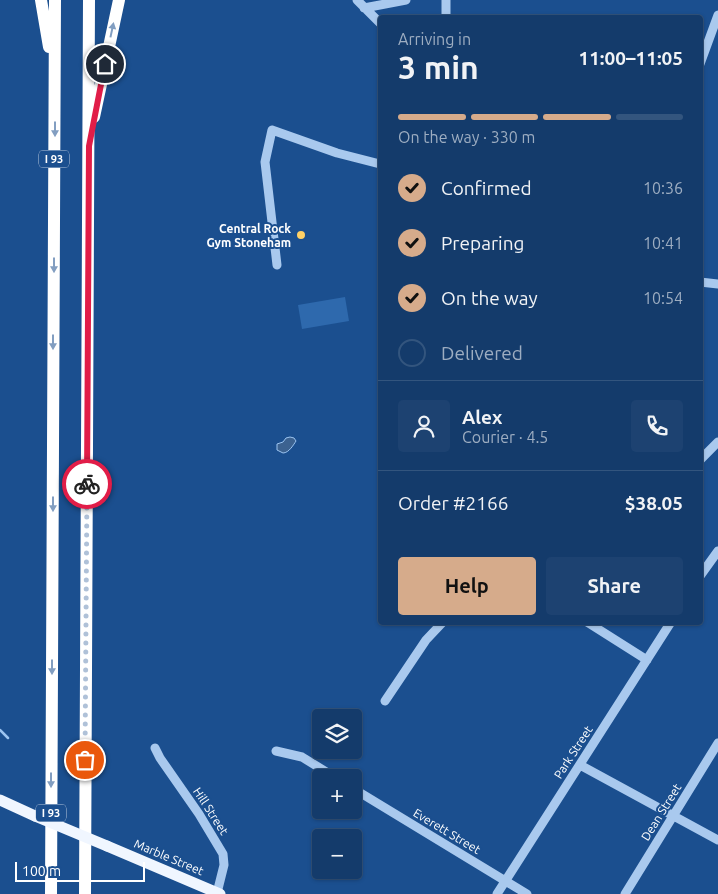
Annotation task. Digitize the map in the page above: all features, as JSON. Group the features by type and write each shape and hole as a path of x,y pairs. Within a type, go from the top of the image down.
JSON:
{"highway":[{"path":"41,0 55,80"},
{"name":"I 93","path":"51,894 55,0"},
{"path":"85,894 89,0"},
{"path":"89,146 119,0"}],"main road":[{"name":"Marble Street","path":"0,800 218,893"}],"street":[{"path":"356,0 378,21"},
{"path":"364,8 406,0"},
{"path":"446,0 446,15"},
{"path":"703,56 718,15"},
{"path":"277,265 265,170 267,149 272,130 338,153 378,163"},
{"path":"703,282 718,284"},
{"path":"703,457 718,442"},
{"path":"703,572 718,551"},
{"path":"385,701 426,640 440,625"},
{"path":"592,625 647,660"},
{"name":"Park Street","path":"497,894 668,625"},
{"name":"Dean Street","path":"625,894 718,743"},
{"name":"Hill Street","path":"156,748 160,758 199,814 223,854 224,865 218,893"},
{"path":"276,751 301,756 322,769"},
{"path":"580,765 718,840"},
{"name":"Everett Street","path":"362,793 527,894"}],"shaded area":[{"path":"345,297 349,321 302,329 298,305"},
{"path":"290,437 296,441 289,450 283,453 277,450 277,444"}],"waterway":[{"path":"0,730 8,738"}],"way so far":[{"path":"85,760 87,484"}],"place":[{"name":"Central Rock Gym Stoneham","path":"301,235"}],"route":[{"path":"87,484 89,146 105,64"}]}
